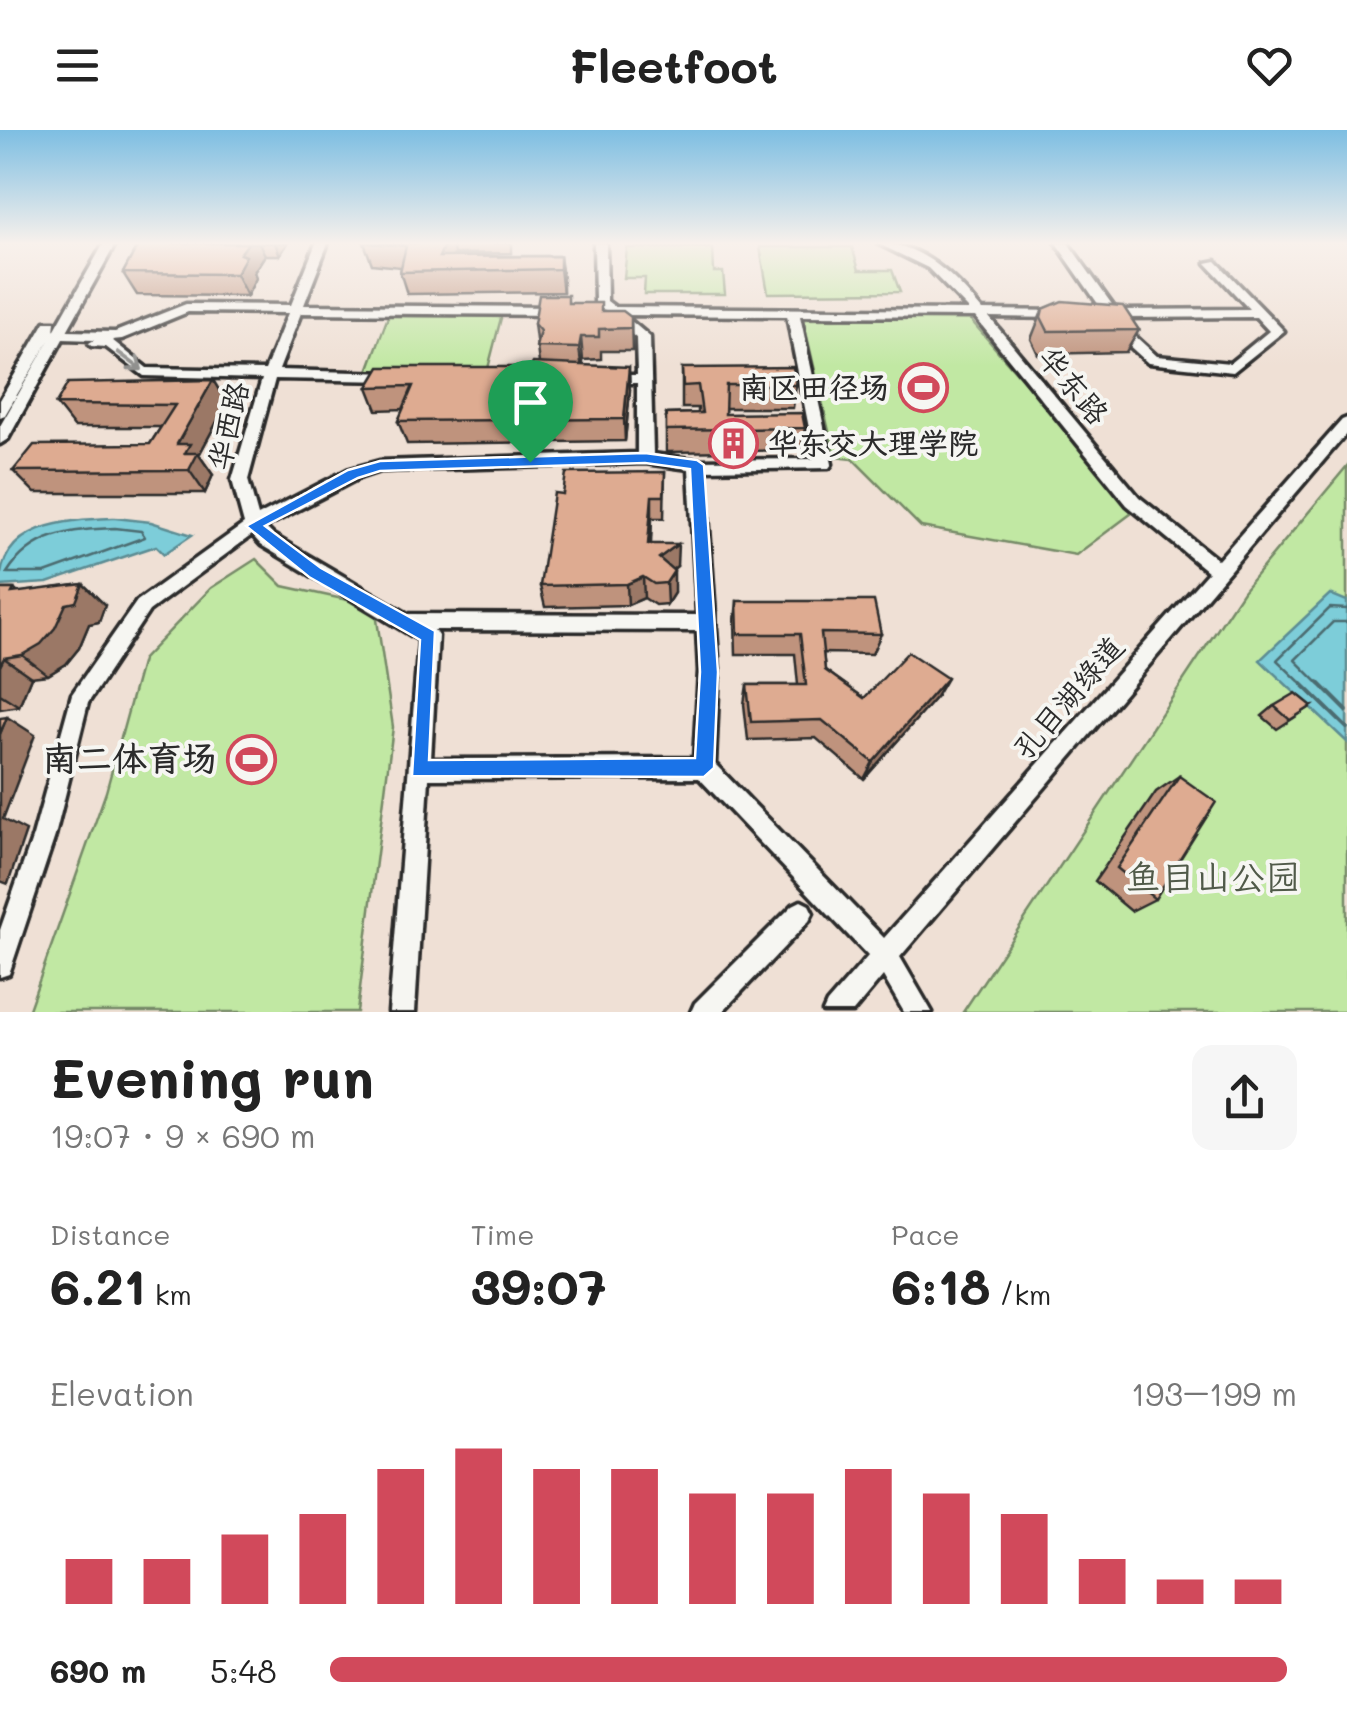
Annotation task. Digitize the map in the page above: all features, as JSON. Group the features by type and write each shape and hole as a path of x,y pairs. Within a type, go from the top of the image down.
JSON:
{"street":[{"path":"0,439 77,284"},
{"path":"0,412 84,284"},
{"name":"华西路","path":"253,526 240,480 268,376 304,284"},
{"path":"601,284 601,302 643,337 645,458"},
{"name":"华东路","path":"950,284 1133,501 1219,571"},
{"path":"1091,284 1129,338 1153,360 1233,368 1277,331 1234,284"},
{"path":"49,339 117,336 186,308 1073,314"},
{"path":"0,966 44,836 79,700 143,606 253,526 353,474 380,466 645,458 697,465 824,464 793,312"},
{"path":"1092,314 1262,313"},
{"path":"49,339 109,342 144,372 407,378"},
{"path":"585,379 644,379"},
{"name":"孔目湖绿道","path":"836,1012 1347,423"},
{"path":"697,465 706,623 704,768 885,956 920,1012"},
{"path":"253,526 315,572 428,636 402,1012"},
{"path":"402,622 706,623"},
{"path":"419,769 704,768"},
{"path":"704,1012 800,913"}],"green space":[{"path":"645,284 724,284 725,294 644,294"},
{"path":"766,284 897,284 900,292 768,293"},
{"path":"389,314 502,314 486,376 366,376"},
{"name":"南区田径场","path":"969,318 1136,510 1076,555 921,527 853,459 835,457 803,319"},
{"name":"鱼目山公园","path":"1347,466 1347,1012 963,1012 1243,591"},
{"name":"南二体育场","path":"256,559 283,586 375,606 393,727 357,1012 28,1012 106,792 142,660 211,588"}],"water":[{"path":"115,518 151,522 192,535 164,554 156,546 47,583 0,586 3,565 11,549 24,537 77,520"},
{"path":"1330,594 1347,601 1347,742 1260,660"}],"building":[{"path":"539,295 568,295 568,303 601,303 601,311 623,311 631,317 631,328 599,329 599,337 581,337 579,348 536,347 540,331 534,324"},
{"path":"1062,301 1123,306 1139,330 1048,331 1041,317 1043,309"},
{"path":"533,363 629,367 624,419 398,421 413,386 368,387 380,367 531,367"},
{"path":"793,367 796,385 726,385 725,414 802,413 805,428 666,430 666,414 702,413 698,385 683,386 682,368"},
{"path":"213,380 177,444 190,444 185,453 198,453 189,470 13,471 34,445 150,444 175,405 56,404 68,383"},
{"path":"665,472 664,496 652,496 648,544 678,544 659,558 674,571 666,583 654,584 643,577 627,584 540,586 554,493 563,494 566,473"},
{"path":"83,584 76,602 66,604 55,628 41,644 22,655 4,658 0,666 0,589 14,589 12,593"},
{"path":"737,601 874,601 881,634 821,633 825,670 864,698 908,652 947,678 873,762 822,720 751,722 747,685 806,685 800,634 738,634"},
{"path":"1296,693 1312,706 1290,720 1274,706"},
{"path":"1179,776 1216,802 1155,899 1117,868"}],"place":[{"name":"南区田径场","path":"924,388"},
{"name":"华东交大理学院","path":"733,444"},
{"name":"南二体育场","path":"252,759"}],"route":[{"path":"645,458 697,465 709,672 704,768 419,769 428,636 315,572 253,526 353,474 380,466 530,462 645,458"}]}
